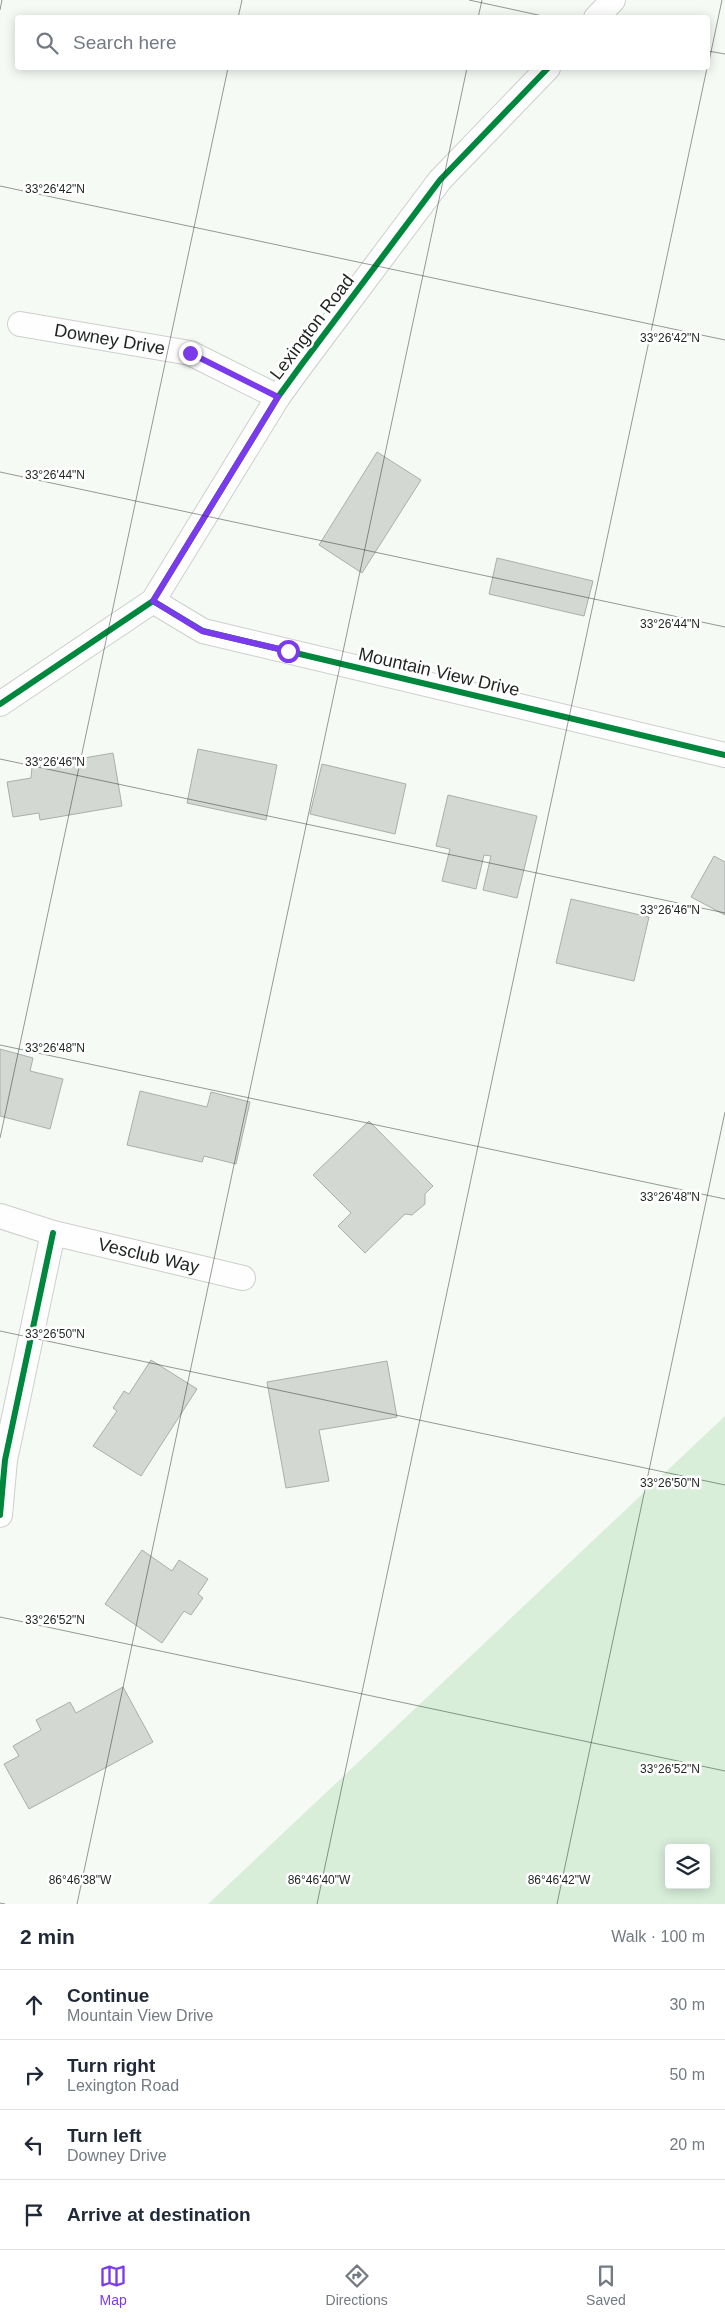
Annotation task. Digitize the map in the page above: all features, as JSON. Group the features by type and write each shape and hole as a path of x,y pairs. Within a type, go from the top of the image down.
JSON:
{"street":[{"path":"599,15 613,0"},
{"name":"Lexington Road","path":"0,704 153,601 278,397 440,180 546,70"},
{"name":"Downey Drive","path":"20,324 190,353 278,397"},
{"name":"Mountain View Drive","path":"153,601 202,631 725,755"},
{"name":"Vesclub Way","path":"0,1216 53,1233 243,1278"},
{"path":"0,1515 5,1460 53,1233"}],"green space":[{"path":"725,1416 725,1904 208,1904"}],"building":[{"path":"377,452 421,480 362,573 319,545"},
{"path":"497,558 593,581 584,616 489,594"},
{"path":"198,749 277,765 266,820 187,803"},
{"path":"113,753 122,806 40,820 39,813 13,817 7,782 31,778 32,767"},
{"path":"322,764 406,784 395,834 310,814"},
{"path":"448,795 537,816 517,898 483,890 491,856 484,855 476,889 442,881 450,849 436,846"},
{"path":"714,856 725,862 725,915 691,897"},
{"path":"571,899 649,917 634,981 556,963"},
{"path":"0,1049 33,1058 30,1071 63,1079 50,1129 0,1116"},
{"path":"140,1091 207,1107 211,1092 250,1102 236,1164 204,1156 202,1162 127,1145"},
{"path":"369,1121 433,1186 425,1194 425,1204 412,1215 405,1214 365,1253 338,1226 351,1213 313,1175"},
{"path":"151,1360 197,1389 141,1476 93,1446 117,1411 113,1408 124,1391 129,1394"},
{"path":"387,1361 397,1417 319,1430 329,1481 286,1488 267,1382"},
{"path":"142,1550 172,1571 179,1560 208,1579 198,1594 203,1598 191,1615 184,1611 162,1643 105,1604"},
{"path":"123,1687 153,1742 29,1809 4,1764 19,1756 13,1746 41,1730 36,1720 70,1702 76,1713"}],"cycle path":[{"path":"0,704 153,601 278,397 302,364 440,180 546,70"},
{"path":"153,601 203,631 725,755"},
{"path":"0,1515 5,1460 53,1233"}],"route":[{"path":"190,353 278,397 153,601 202,631 288,651"}]}
